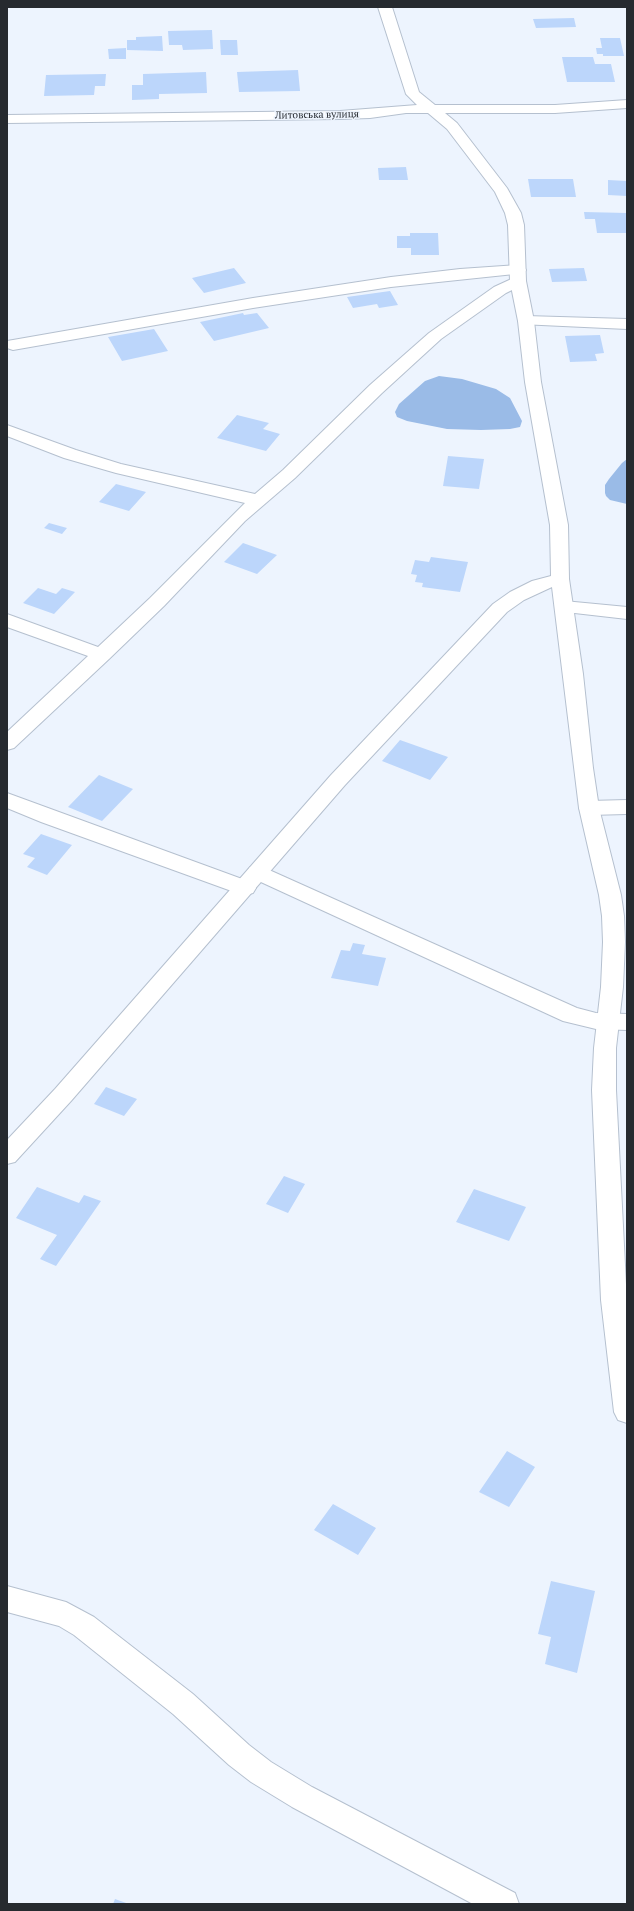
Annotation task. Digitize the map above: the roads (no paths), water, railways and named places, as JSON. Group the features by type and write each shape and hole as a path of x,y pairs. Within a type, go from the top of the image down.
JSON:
{"street":[{"path":"385,7 413,94 452,126 488,172 509,204 516,225 518,275 526,321 533,382 559,525 560,579 589,808 610,895 613,916 618,1022 605,1048 604,1090 627,1412"},
{"name":"Литовська вулиця","path":"7,119 332,115 430,108 555,109 627,104"},
{"path":"14,345 253,303 376,284 430,277 518,275"},
{"path":"7,743 157,602 239,517 289,474 376,389 435,336 500,290 518,275"},
{"path":"526,321 627,324"},
{"path":"7,430 70,454 116,468 259,500"},
{"path":"7,1154 68,1089 370,745 500,608 517,596 539,585 560,579"},
{"path":"564,607 627,613"},
{"path":"7,620 102,655"},
{"path":"7,800 48,817 252,880 571,1014 590,1020 618,1022"},
{"path":"589,808 627,808"},
{"path":"7,1599 66,1615 84,1626 182,1704 239,1755 261,1772 309,1801 504,1904"}],"water":[{"path":"439,376 462,379 496,389 510,398 522,421 520,427 510,429 481,430 447,429 407,421 397,417 395,412 399,404 425,381"},
{"path":"627,459 627,504 610,500 605,493 605,485 622,463"}]}
